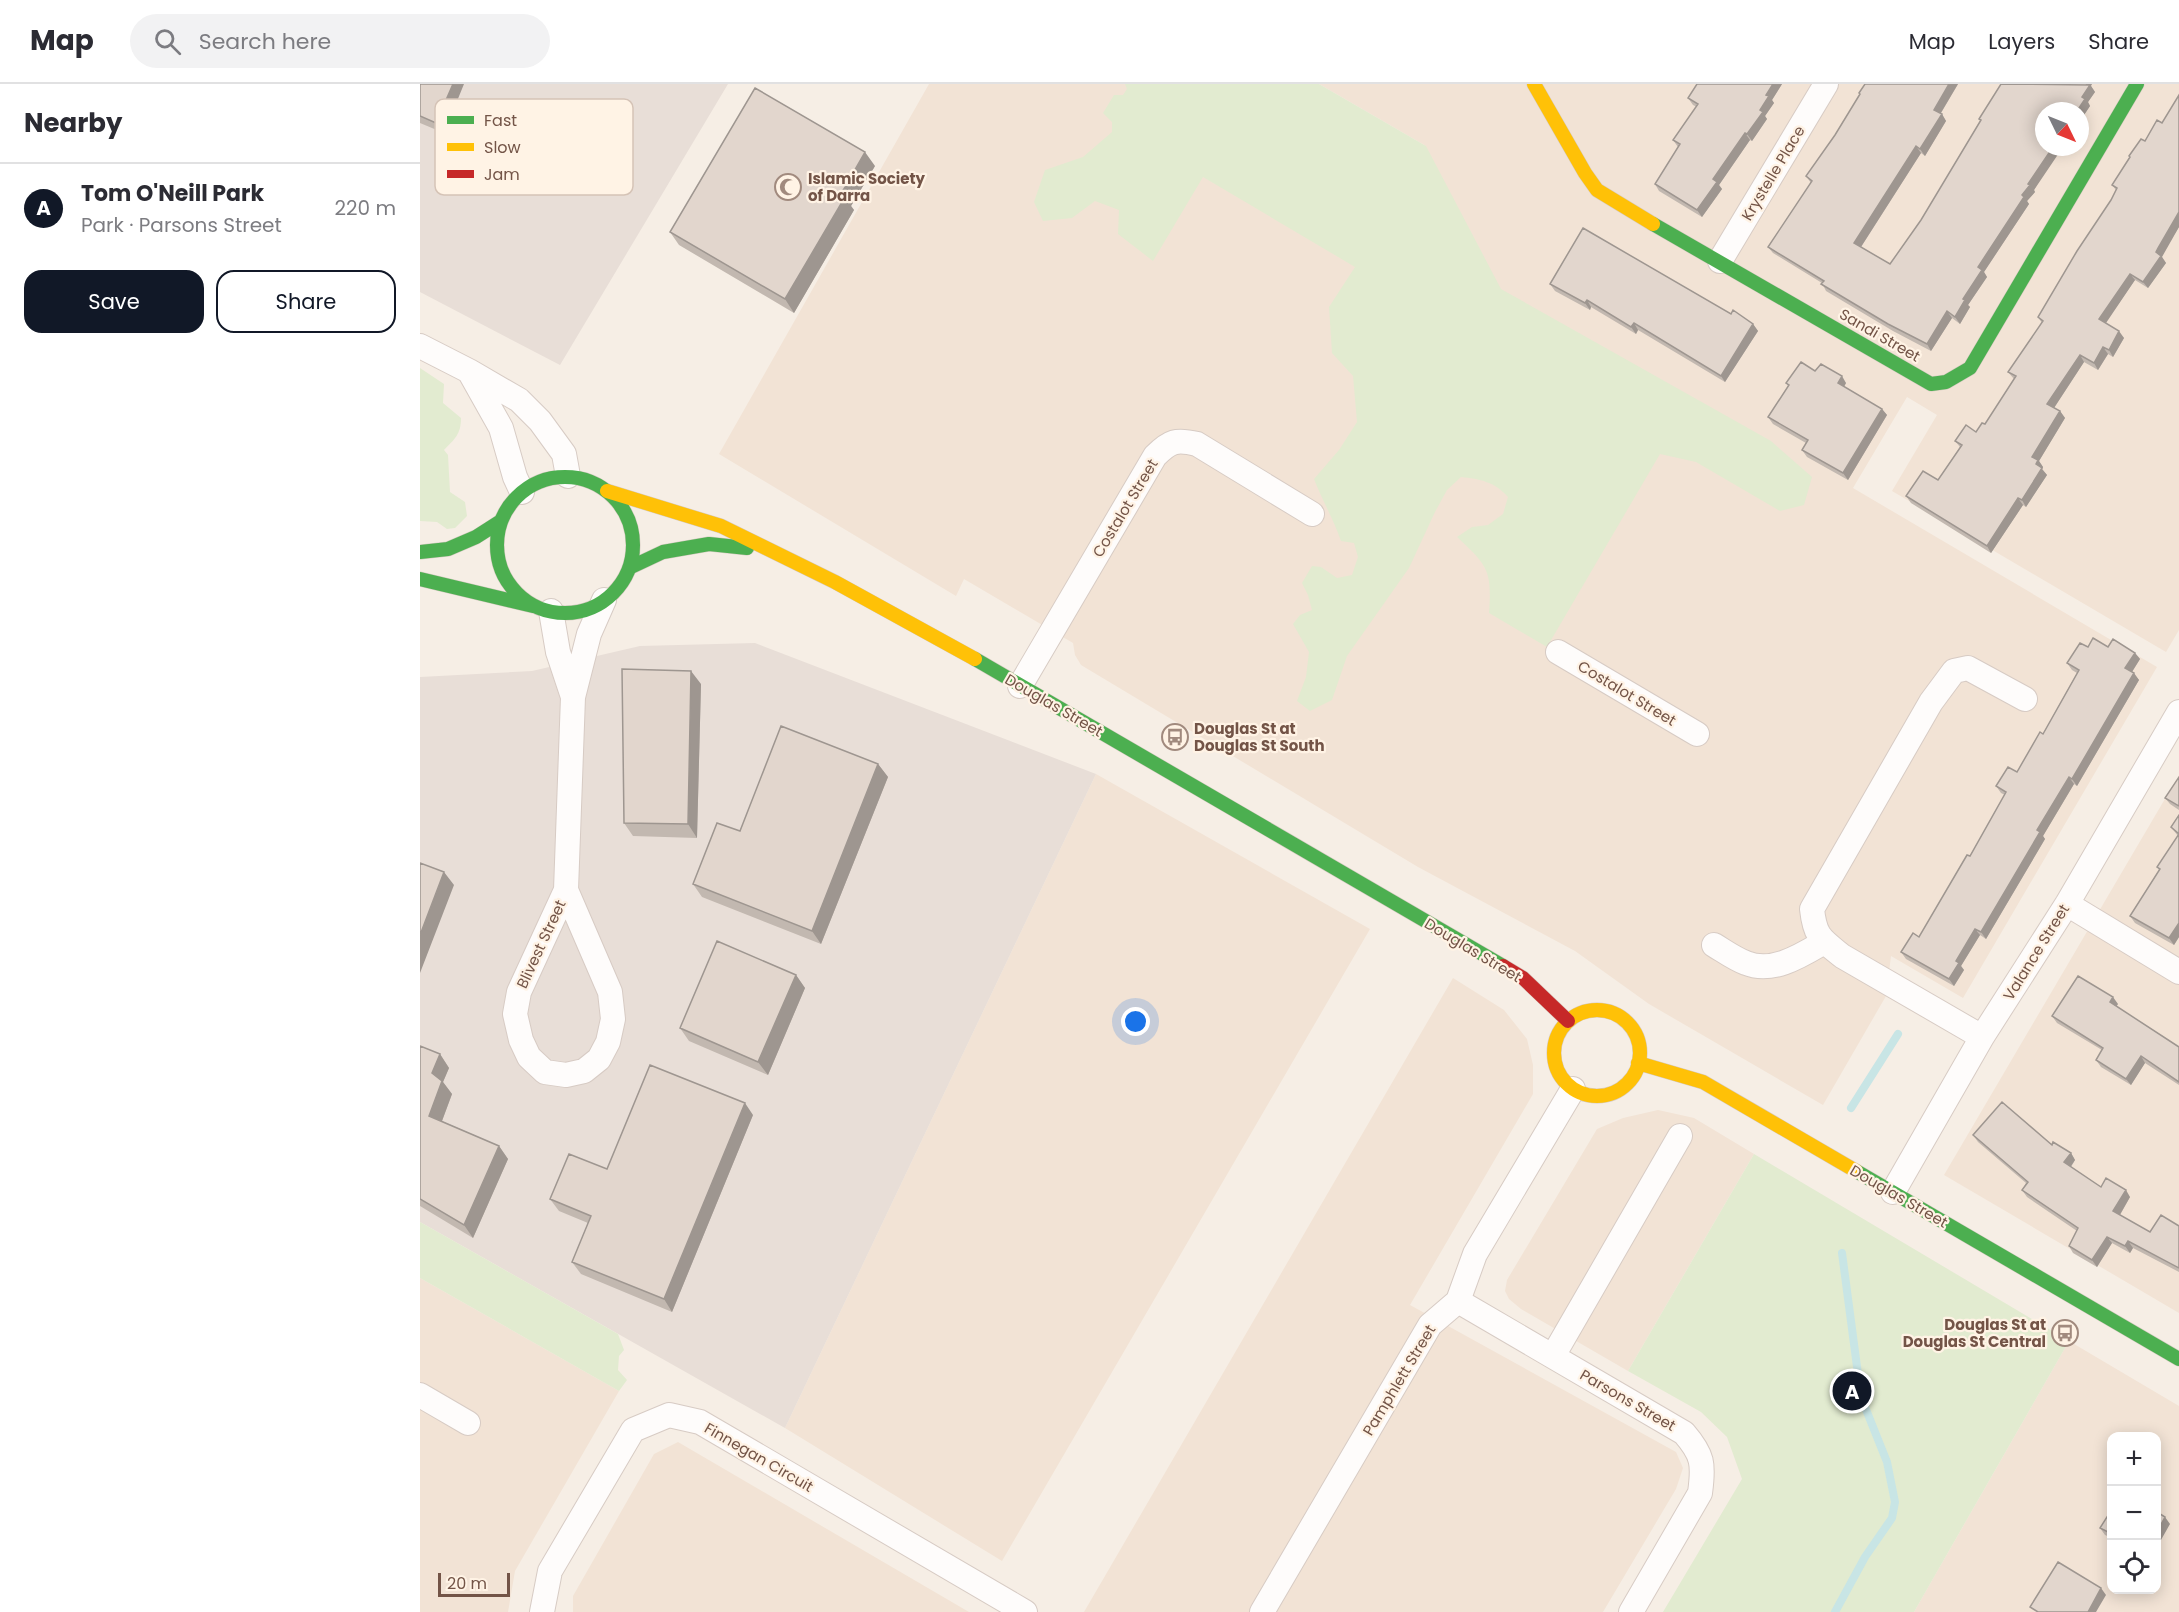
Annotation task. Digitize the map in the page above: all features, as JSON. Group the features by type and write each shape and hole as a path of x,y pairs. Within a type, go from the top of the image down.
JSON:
{"main road":[{"name":"Sandi Street","path":"1534,84 1597,190 1614,202 1930,384 1946,382 1970,368 2137,84"},
{"path":"420,579 544,609 569,612 588,609 604,600 619,586 629,568 633,547 630,526 621,506 607,490 588,481 568,476 543,480 522,492 509,505 501,521 497,546 502,572 517,592 544,609"},
{"name":"Douglas Street","path":"607,490 721,526 835,582 1020,686 1523,978 1568,1021"},
{"path":"420,552 448,549 476,537 501,521"},
{"name":"Douglas Street","path":"629,568 663,552 709,544 770,550"},
{"path":"1588,1011 1609,1012 1619,1016 1634,1032 1639,1053 1638,1063 1631,1078 1612,1093 1596,1096 1573,1089 1560,1075 1554,1056 1557,1037 1568,1021 1588,1011"},
{"name":"Douglas Street","path":"1638,1063 1703,1082 2179,1359"}],"street":[{"name":"Krystelle Place","path":"1720,261 1826,84"},
{"path":"420,346 469,370 519,400 540,421 564,454 568,476"},
{"path":"469,370 501,428 515,477 522,492"},
{"name":"Costalot Street","path":"1020,686 1155,456 1168,443 1183,441 1197,444 1312,514"},
{"name":"Blivest Street","path":"566,890 610,992 614,1018 608,1042 599,1059 584,1071 566,1075 545,1072 529,1058 521,1041 515,1014 519,992 566,890 573,697 589,634 604,600"},
{"name":"Blivest Street","path":"544,609 573,697"},
{"name":"Costalot Street","path":"1558,652 1697,734"},
{"path":"1982,1037 1842,956 1824,942 1814,928 1812,909 1930,702 1954,671 1968,668 2025,699"},
{"name":"Valance Street","path":"1893,1192 1982,1037 2067,904 2179,712"},
{"path":"2067,904 2179,972"},
{"path":"1713,945 1747,964 1764,967 1796,958 1824,942"},
{"name":"Pamphlett Street","path":"1262,1612 1430,1325 1458,1301 1475,1254 1573,1089"},
{"path":"1552,1356 1680,1136"},
{"name":"Parsons Street","path":"1458,1301 1684,1433 1698,1450 1703,1473 1700,1493 1631,1612"},
{"path":"420,1395 468,1422"},
{"name":"Finnegan Circuit","path":"542,1612 550,1571 633,1430 669,1415 700,1422 1025,1612"}],"shaded area":[{"path":"420,84 728,84 560,365 420,292"},
{"path":"929,84 1257,84 1426,146 1319,84 2179,84 2179,630 2166,652 1892,491 1937,415 1907,397 1853,488 2157,667 1963,998 1891,956 1886,996 1823,1105 1649,1004 1575,951 1418,867 1081,665 1075,655 1073,643 964,579 956,596 719,454"},
{"path":"755,643 1096,774 785,1428 420,1222 420,677 532,671 640,646"},
{"path":"1096,774 1370,929 1002,1561 785,1428"},
{"path":"2179,775 2179,1313 1944,1175"},
{"path":"1453,978 1504,1010 1527,1039 1533,1065 1533,1094 1410,1305 1676,1452 1683,1468 1676,1489 1603,1612 1084,1612"},
{"path":"1658,1110 1694,1118 1754,1154 1628,1371 1521,1309 1509,1299 1505,1291 1507,1280 1597,1129 1623,1118"},
{"path":"420,1278 619,1391 515,1571 508,1612 420,1612"},
{"path":"2069,1341 2179,1406 2179,1612 1914,1612"},
{"path":"678,1442 969,1612 573,1612 573,1596 654,1454"}],"green space":[{"path":"1125,84 1319,84 1426,146 1501,289 1771,441 1812,477 1804,505 1780,511 1696,462 1660,454 1547,647 1489,613 1490,587 1486,570 1476,555 1457,537 1472,527 1488,525 1503,514 1508,497 1487,482 1461,477 1447,490 1409,568 1347,656 1332,700 1310,711 1297,701 1306,677 1309,652 1293,624 1300,615 1312,610 1302,583 1312,566 1321,567 1337,578 1352,575 1358,557 1354,543 1341,541 1314,479 1339,450 1357,422 1353,376 1332,353 1329,307 1355,267 1203,177 1153,261 1118,234 1119,210 1095,201 1072,218 1043,221 1034,202 1045,170 1083,157 1112,132 1112,122 1103,113 1114,95 1123,95 1127,89"},
{"path":"420,368 444,384 443,403 461,418 457,436 444,450 448,455 450,492 465,502 467,516 455,528 447,529 437,522 420,521"},
{"path":"1754,1154 2069,1341 1914,1612 1663,1612 1742,1479 1727,1437 1701,1412 1628,1371"},
{"path":"420,1222 618,1334 624,1350 619,1356 618,1370 627,1380 619,1391 420,1278"}],"building":[{"path":"420,84 453,84 446,99 435,99 435,123 420,116"},
{"path":"1697,84 1773,84 1760,110 1763,112 1747,134 1745,133 1713,179 1717,182 1697,210 1655,184 1680,144 1673,140 1698,104 1688,98"},
{"path":"1865,84 1949,84 1934,110 1942,114 1920,149 1916,146 1854,243 1890,264 1921,220 2001,84 2090,85 2082,97 2085,99 2083,102 2035,102 2035,156 2047,156 2028,184 2030,185 2022,195 2024,197 1978,267 1982,270 1963,299 1965,300 1955,317 1947,311 1927,344 1888,324 1821,284 1824,281 1768,247 1812,181 1806,176 1835,135"},
{"name":"Islamic Society of Darra","path":"755,88 865,152 841,194 845,197 785,299 670,232"},
{"path":"2179,95 2179,212 2156,252 2161,256 2143,282 2130,274 2099,319 2119,331 2109,350 2103,347 2094,363 2080,355 2047,404 2060,411 2032,457 2038,460 2036,464 2042,468 2022,500 2018,498 1987,546 1906,496 1923,471 1938,480 1962,445 1955,441 1966,425 1976,432 1982,423 1985,424 2016,376 2008,372 2043,321 2038,317 2077,251 2111,200 2117,188 2112,185 2129,156 2141,139 2145,141 2157,120 2162,123"},
{"path":"1583,228 1731,314 1733,310 1753,324 1721,376 1634,323 1631,327 1587,300 1585,303 1550,284"},
{"path":"1801,362 1815,371 1821,364 1842,376 1838,383 1882,409 1843,473 1802,450 1808,440 1768,417 1789,385 1786,383"},
{"path":"2093,638 2108,647 2113,639 2135,653 2125,668 2134,673 2072,779 2069,777 2037,830 2040,832 1981,932 1975,929 1956,961 1959,963 1949,979 1901,952 1913,933 1919,937 1967,855 1970,856 2006,792 1996,786 2008,767 2017,772 2040,732 2043,734 2079,670 2067,663 2080,643 2088,647"},
{"path":"622,669 691,671 688,824 624,823"},
{"path":"781,726 878,764 812,931 693,884 717,823 740,831"},
{"path":"2179,777 2179,806 2165,798"},
{"path":"2179,815 2179,834 2171,827"},
{"path":"2179,834 2179,923 2169,938 2130,916 2160,869 2157,867"},
{"path":"420,863 444,872 420,935"},
{"path":"717,941 796,975 758,1062 680,1028"},
{"path":"2078,976 2113,997 2110,1002 2179,1047 2179,1082 2141,1056 2126,1079 2096,1060 2103,1048 2052,1016"},
{"path":"420,1046 440,1054 432,1073 442,1081 429,1116 499,1146 464,1225 420,1199"},
{"path":"650,1065 745,1103 664,1299 572,1262 591,1216 550,1199 569,1154 607,1169"},
{"path":"2002,1102 2052,1145 2053,1142 2071,1153 2064,1162 2101,1187 2106,1178 2126,1190 2113,1211 2150,1232 2161,1215 2179,1226 2179,1268 2128,1241 2125,1246 2107,1237 2092,1260 2069,1246 2078,1228 2022,1190 2028,1182 1973,1135"},
{"path":"2107,1517 2107,1532 2100,1528"},
{"path":"2058,1562 2101,1588 2088,1612 2038,1612 2030,1607"}],"waterway":[{"path":"1851,1108 1898,1034"},
{"path":"1835,1612 1865,1557 1892,1518 1895,1502 1887,1462 1861,1397 1842,1253"}],"traffic: fast":[{"path":"1653,224 1931,384 1946,382 1970,368 2137,84"},
{"path":"565,477 591,482 613,497 628,519 633,545 628,571 613,593 591,608 565,613 539,608 517,593 502,571 497,545 502,519 517,497 539,482 565,477"},
{"path":"420,552 448,549 476,537 501,521"},
{"path":"629,568 663,552 709,544 747,548"},
{"path":"420,579 533,606"},
{"path":"975,659 1503,966"},
{"path":"1856,1171 2179,1359"}],"traffic: slow":[{"path":"1534,84 1597,190 1653,224"},
{"path":"607,491 721,526 835,582 975,659"},
{"path":"1597,1010 1621,1017 1633,1029 1640,1053 1633,1077 1621,1089 1597,1096 1573,1089 1561,1077 1554,1053 1561,1029 1573,1017 1597,1010"},
{"path":"1638,1063 1703,1082 1856,1171"}],"traffic: jam":[{"path":"1503,966 1523,978 1568,1021"}],"place":[{"name":"Islamic Society of Darra","path":"788,187"},
{"name":"Douglas St at Douglas St South","path":"1175,737"},
{"name":"Douglas St at Douglas St Central","path":"2065,1333"},
{"name":"Tom O'Neill Park","path":"1852,1391"}]}
